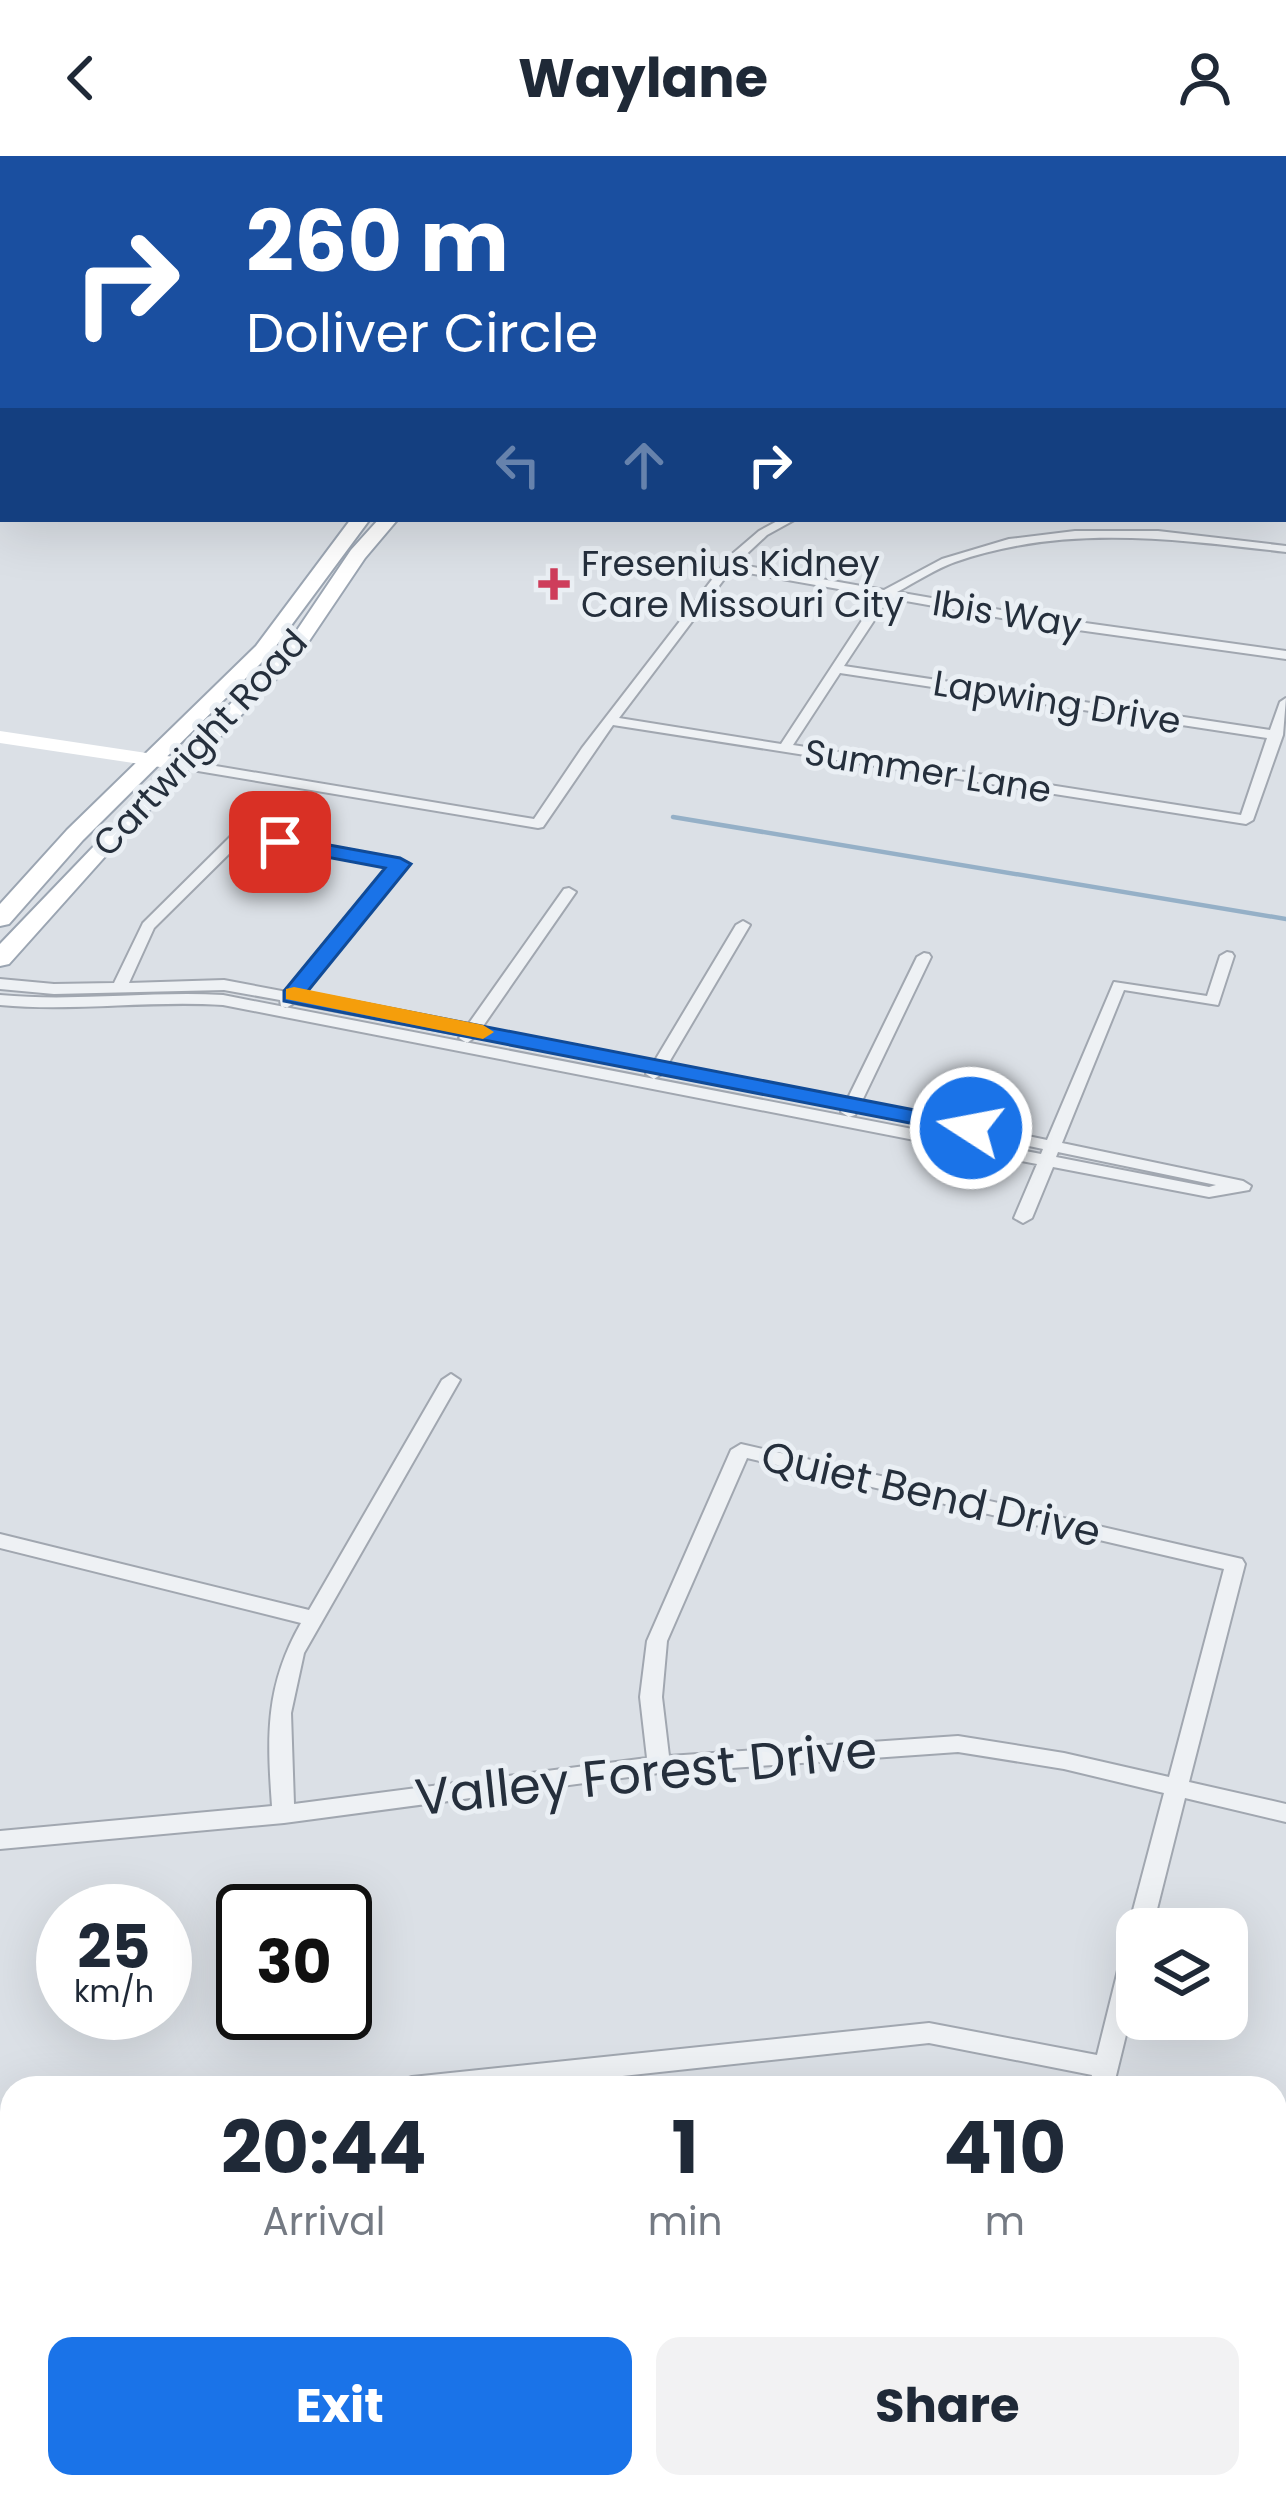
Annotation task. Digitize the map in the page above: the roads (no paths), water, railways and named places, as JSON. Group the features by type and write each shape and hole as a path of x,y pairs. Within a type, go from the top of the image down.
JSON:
{"main road":[{"name":"Cartwright Road","path":"0,919 262,650 358,522"},
{"name":"Cartwright Road","path":"0,959 180,764 270,675 386,522"},
{"path":"288,617 317,619"}],"street":[{"path":"0,736 538,824 729,566 763,533 784,522"},
{"path":"784,749 885,593 946,561 1039,537 1158,534 1286,549"},
{"name":"Ibis Way","path":"729,566 1286,655"},
{"name":"Lapwing Drive","path":"838,669 1276,735"},
{"path":"1276,735 1286,702"},
{"name":"Summer Lane","path":"611,721 1246,820 1276,735"},
{"path":"120,986 148,926 240,835 400,864 278,1011"},
{"path":"460,1047 569,892"},
{"path":"648,1084 743,925"},
{"path":"1023,1218 1119,985 1213,1002 1226,956"},
{"path":"844,1122 924,957"},
{"path":"0,984 54,989 196,983 292,996 853,1104 1047,1152 1209,1192 1243,1186 1047,1152 844,1122 197,998 55,1004 0,1000"},
{"path":"284,1814 277,1725 280,1690 312,1618 451,1380"},
{"name":"Quiet Bend Drive","path":"659,1765 651,1697 657,1641 741,1450 1235,1564 1177,1785"},
{"path":"0,1540 312,1618"},
{"name":"Valley Forest Drive","path":"0,1840 284,1814 659,1765 958,1744 1177,1785 1286,1813"},
{"path":"1145,1908 1177,1785"},
{"path":"1104,2076 1116,2026"},
{"path":"525,2076 929,2033 1095,2076"}],"waterway":[{"path":"673,817 1286,919"}],"place":[{"name":"Fresenius Kidney Care Missouri City","path":"554,584"}]}
